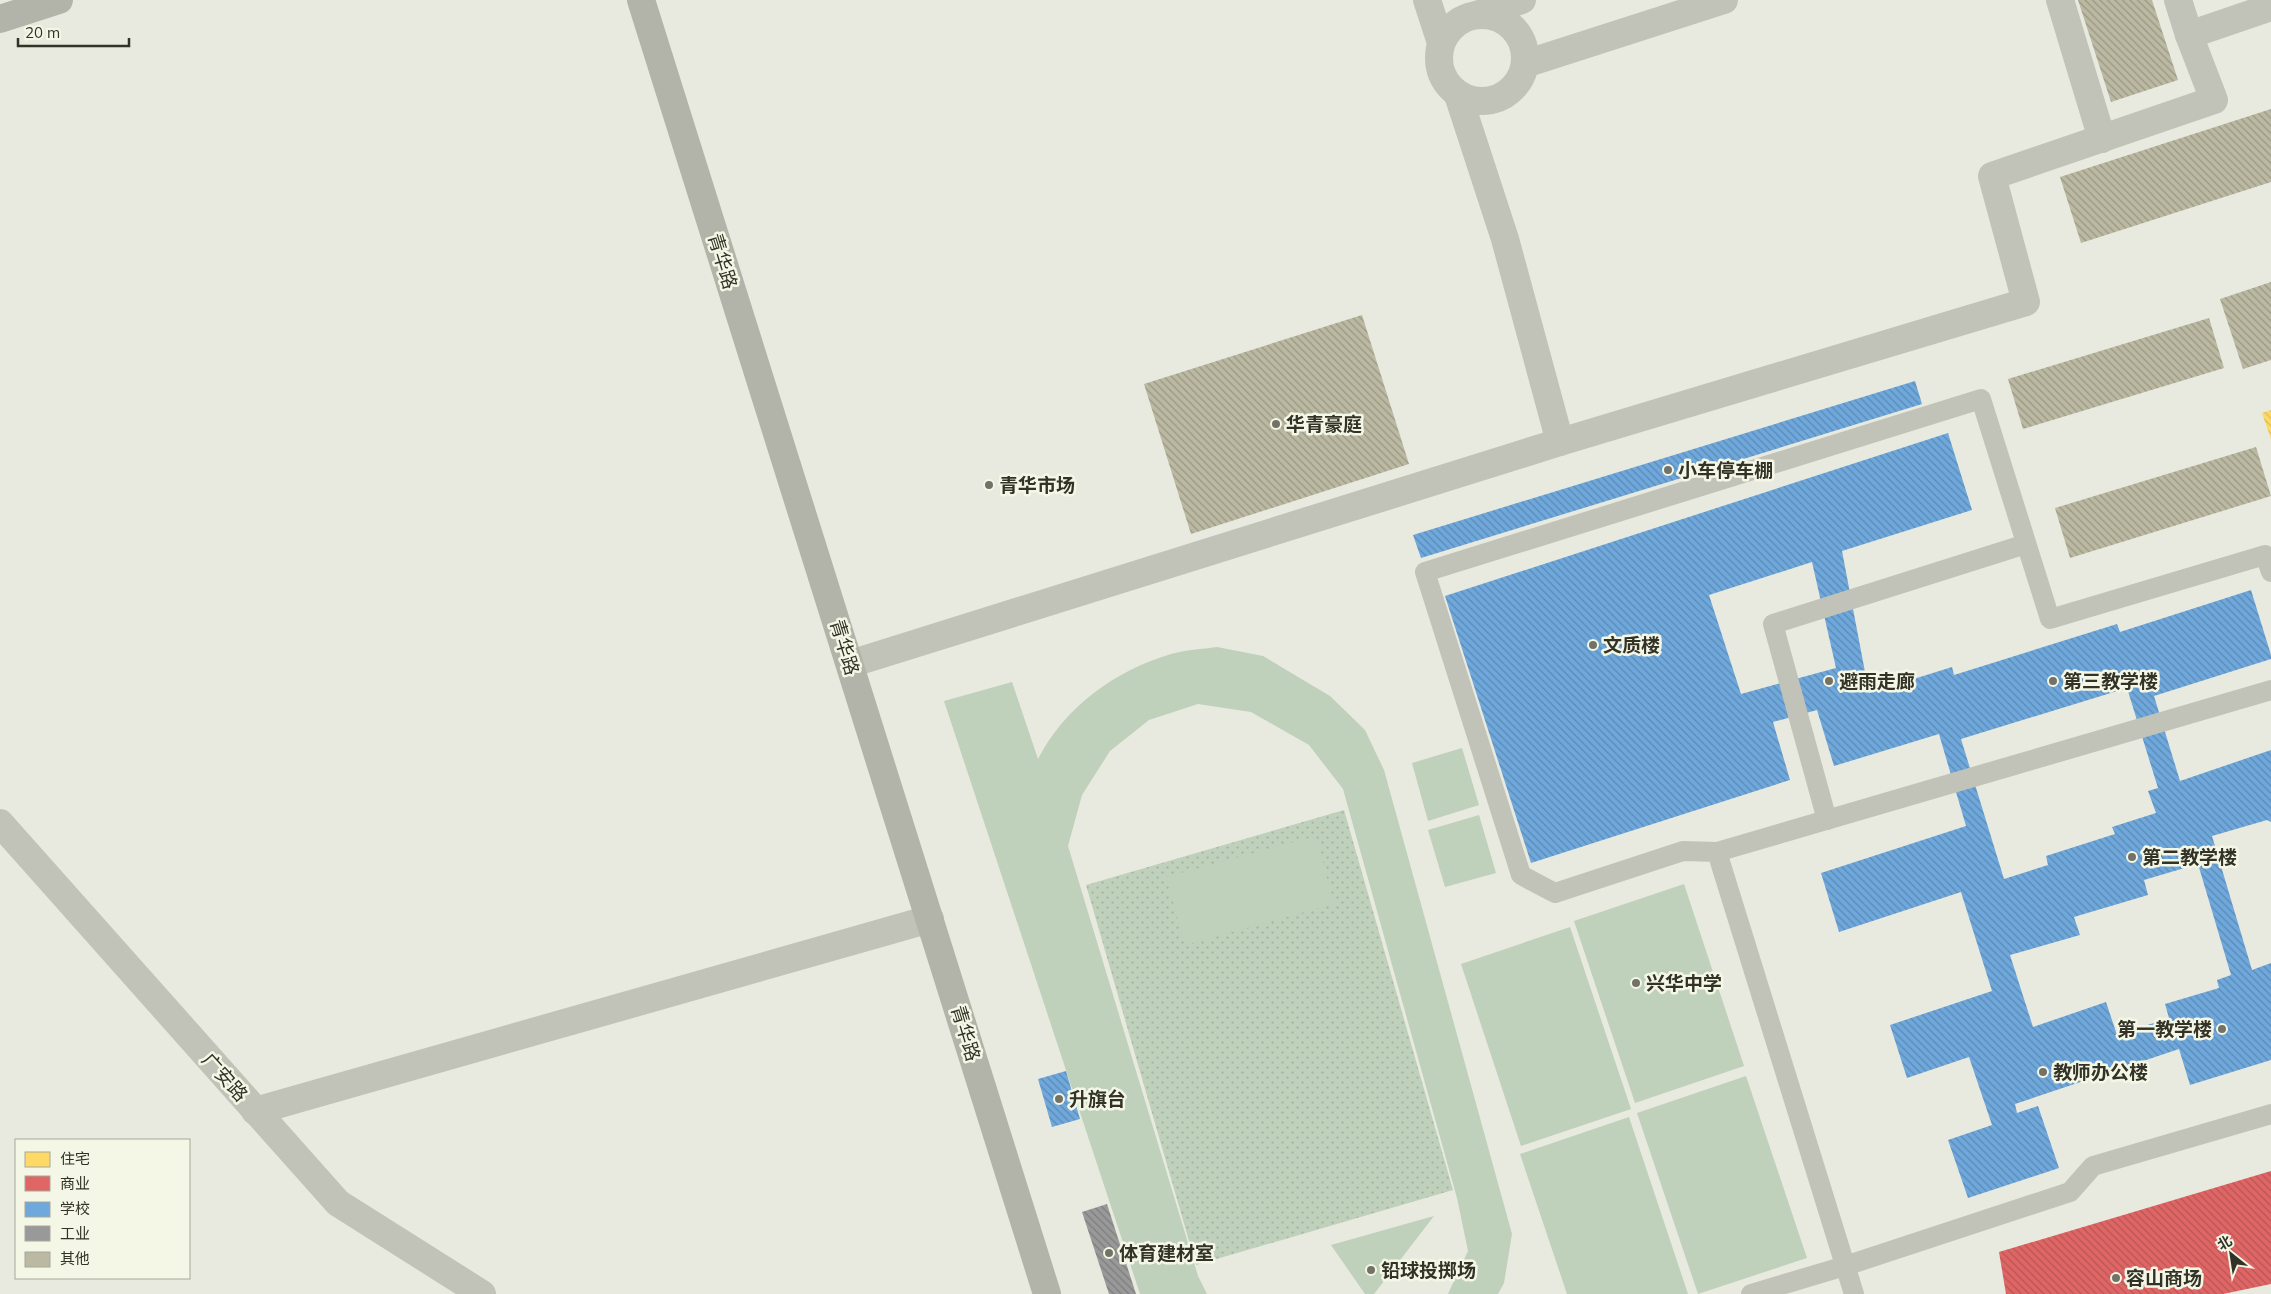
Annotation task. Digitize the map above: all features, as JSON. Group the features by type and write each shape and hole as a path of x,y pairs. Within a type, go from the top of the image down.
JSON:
{"street":[{"path":"0,19 59,0"},
{"name":"青华路","path":"641,0 1047,1294"},
{"path":"1427,0 1442,43"},
{"path":"1473,16 1487,15 1500,19 1512,26 1520,37 1525,50 1525,64 1521,77 1512,90 1500,98 1486,102 1471,101 1458,95 1447,84 1440,71 1438,57 1442,43 1449,30 1460,21 1473,16 1522,0"},
{"path":"1525,64 1724,0"},
{"path":"2060,0 2102,139"},
{"path":"850,664 1560,442 2026,302 1992,176 2214,100 2189,35 2178,0"},
{"path":"2189,35 2271,7"},
{"path":"1458,95 1505,239 1560,442"},
{"name":"广安路","path":"0,823 338,1203 482,1294"},
{"path":"255,1111 930,920"}],"lane":[{"path":"2271,572 2265,555 2050,619 1981,399 1425,572 1521,875 1555,893 1683,851 1717,852 2271,690"},
{"path":"1827,820 1773,624 2026,544"},
{"path":"1717,852 1854,1294"},
{"path":"1751,1294 1845,1266 2070,1192 2093,1166 2271,1114"}],"green space":[{"path":"1217,647 1263,656 1330,696 1365,730 1384,770 1512,1234 1504,1283 1498,1294 1448,1294 1468,1251 1457,1198 1343,789 1309,745 1251,712 1198,704 1149,720 1110,751 1082,795 1068,846 1198,1276 1207,1294 1140,1294 944,701 1012,682 1038,759 1062,723 1093,693 1111,681 1150,661 1171,654"},
{"path":"1462,748 1479,805 1428,821 1412,763"},
{"path":"1344,810 1453,1190 1196,1265 1086,885"},
{"path":"1479,815 1496,873 1445,887 1428,830"},
{"path":"1316,836 1334,904 1185,945 1166,877"},
{"path":"1684,884 1744,1066 1635,1103 1574,921"},
{"path":"1570,927 1631,1109 1521,1146 1461,964"},
{"path":"1746,1076 1807,1258 1698,1294 1637,1113"},
{"path":"1629,1117 1688,1294 1567,1294 1520,1154"},
{"name":"铅球投掷场","path":"1434,1216 1374,1294 1365,1294 1331,1245"}],"building: 住宅":[{"path":"2271,410 2271,439 2262,413"}],"building: 商业":[{"path":"2271,1171 2271,1284 2223,1294 2006,1294 1999,1252"}],"building: 学校":[{"name":"小车停车棚","path":"1915,381 1922,404 1421,558 1413,535"},
{"path":"1948,433 1972,510 1842,551 1869,693 1952,667 1954,675 2117,624 2120,632 2251,590 2271,659 2154,696 2180,781 2271,750 2271,822 2267,820 2212,836 2252,970 2271,963 2271,1060 2190,1085 2179,1049 2015,1104 2017,1113 2038,1106 2059,1168 1968,1198 1948,1140 1992,1125 1969,1057 1907,1078 1890,1025 1992,991 1961,892 1839,932 1821,873 1966,826 1939,734 1834,766 1817,710 1773,722 1790,780 1531,863 1445,596","holes":["1812,562 1836,668 1741,694 1709,595","2127,688 2158,788 2148,791 2156,813 2112,827 2115,834 2046,856 2048,865 2004,879 1961,739","2198,864 2231,975 2217,980 2219,988 2165,1004 2169,1018 2117,1035 2106,1002 2033,1027 2010,955 2080,935 2074,917 2148,895 2144,880"]},
{"name":"升旗台","path":"1066,1071 1080,1119 1052,1127 1038,1079"}],"building: 工业":[{"name":"体育建材室","path":"1107,1204 1136,1294 1109,1294 1082,1212"}],"building: 其他":[{"path":"2078,0 2152,0 2178,80 2111,102"},
{"path":"2271,109 2271,182 2081,243 2060,177"},
{"path":"2271,282 2271,360 2243,369 2220,299"},
{"name":"华青豪庭","path":"1362,315 1409,464 1191,534 1144,384"},
{"path":"2209,318 2224,368 2023,429 2008,379"},
{"path":"2256,447 2271,496 2070,558 2055,508"}],"place":[{"name":"华青豪庭","path":"1276,424"},
{"name":"小车停车棚","path":"1668,470"},
{"name":"青华市场","path":"989,485"},
{"name":"文质楼","path":"1593,645"},
{"name":"避雨走廊","path":"1829,681"},
{"name":"第三教学楼","path":"2053,681"},
{"name":"第二教学楼","path":"2132,857"},
{"name":"兴华中学","path":"1636,983"},
{"name":"第一教学楼","path":"2222,1029"},
{"name":"教师办公楼","path":"2043,1072"},
{"name":"升旗台","path":"1059,1099"},
{"name":"体育建材室","path":"1109,1253"},
{"name":"铅球投掷场","path":"1371,1270"},
{"name":"容山商场","path":"2116,1278"}]}
